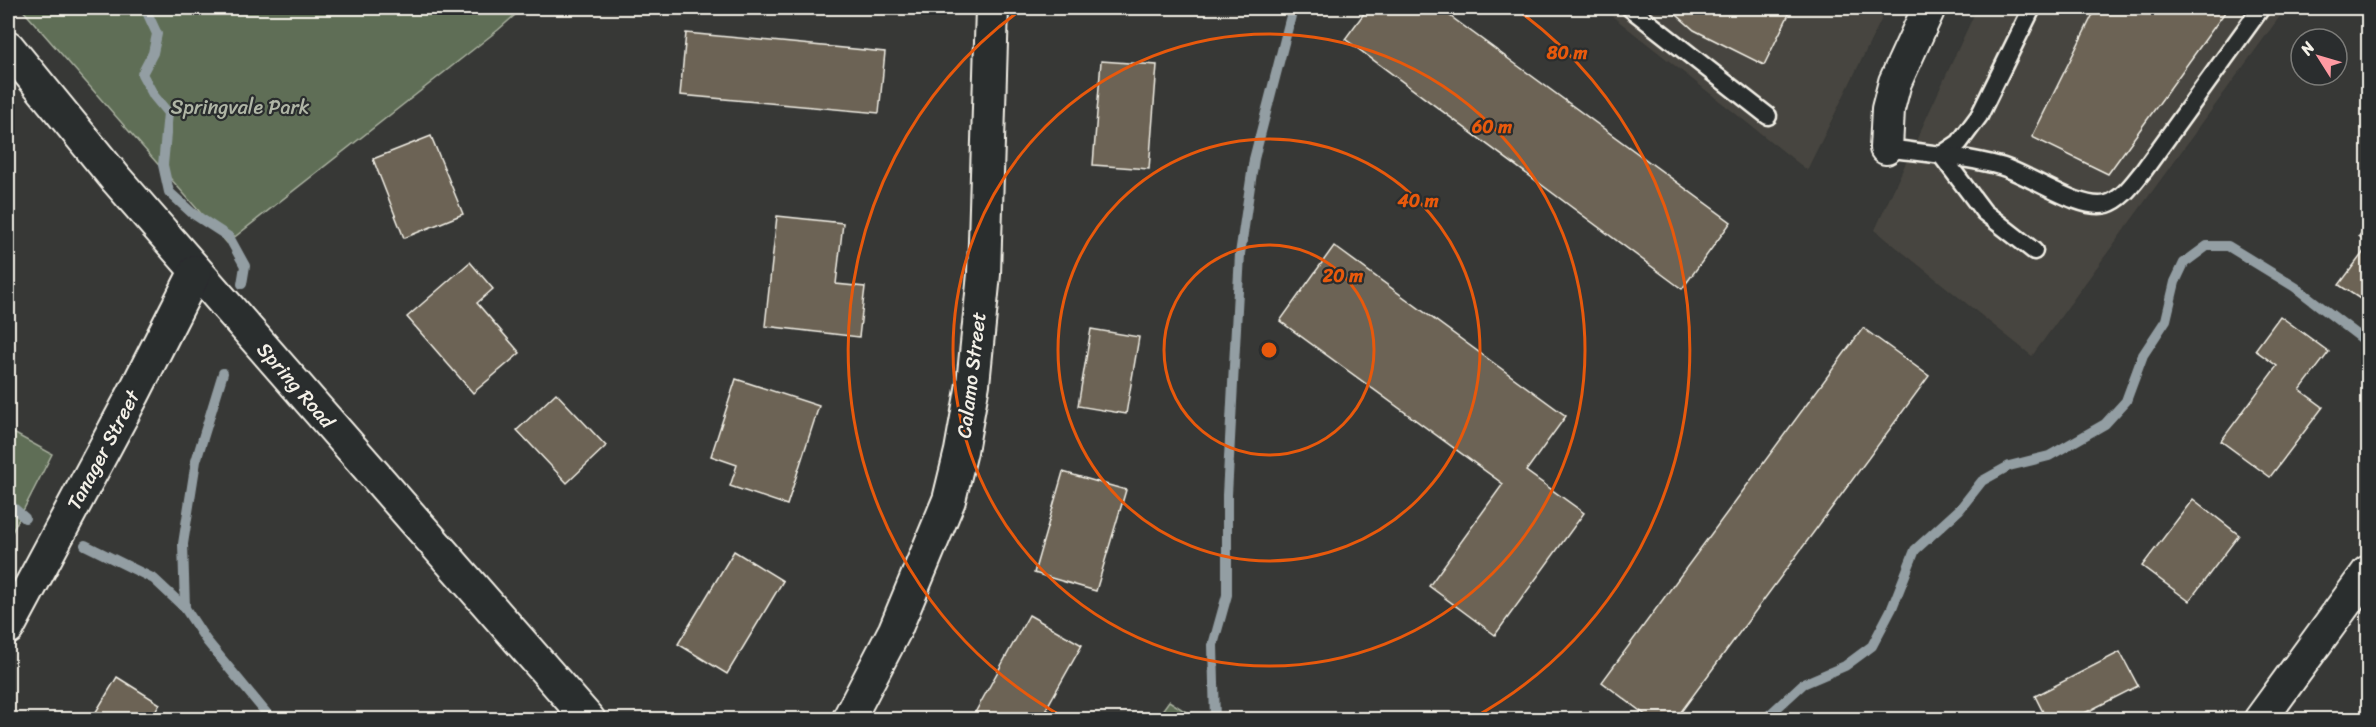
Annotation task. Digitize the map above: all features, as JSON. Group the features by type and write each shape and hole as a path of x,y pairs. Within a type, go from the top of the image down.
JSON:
{"street":[{"name":"Calamo Street","path":"848,720 895,630 949,500 962,452 973,384 984,274 992,8"},
{"path":"1886,148 1888,109 1895,82 1929,8"},
{"name":"Spring Road","path":"8,46 116,179 589,720"},
{"name":"Tanager Street","path":"8,628 133,395 196,271"},
{"path":"2260,720 2368,572"}],"lane":[{"path":"1630,8 1768,116"},
{"path":"1941,155 1959,143 1979,116 2032,8"},
{"path":"1886,148 2001,166 2074,199 2094,205 2108,204 2125,193 2144,170 2261,8"},
{"path":"1941,155 1984,212 2034,251"}],"shaded area":[{"path":"1602,8 1887,8 1807,170"},
{"path":"1977,8 2286,8 2032,356 1875,230"}],"green space":[{"name":"Springvale Park","path":"21,8 523,8 227,243"},
{"path":"8,430 52,454 8,540"},
{"path":"1169,701 1197,719 1156,719"}],"building":[{"path":"1368,8 1439,8 1731,222 1682,289 1345,39"},
{"path":"1669,8 1792,8 1764,65 1694,30"},
{"path":"2096,8 2228,8 2108,174 2032,137"},
{"path":"686,33 885,52 879,113 680,95"},
{"path":"1101,61 1157,65 1149,169 1093,165"},
{"path":"431,136 463,214 404,238 373,159"},
{"path":"777,216 843,223 836,284 865,287 859,337 765,326"},
{"path":"2368,224 2368,243 2359,236"},
{"path":"1334,246 1566,416 1526,471 1584,513 1495,635 1429,586 1503,484 1280,321"},
{"path":"2368,246 2368,304 2339,285"},
{"path":"470,262 493,289 477,303 520,353 473,393 407,317"},
{"path":"2280,316 2329,352 2300,390 2323,407 2270,477 2221,441 2277,366 2255,350"},
{"path":"1863,328 1929,376 1675,720 1652,720 1602,682"},
{"path":"1091,329 1139,337 1126,414 1078,406"},
{"path":"736,379 819,406 787,505 730,486 737,465 711,456"},
{"path":"556,393 606,446 567,483 517,430"},
{"path":"1063,472 1126,490 1096,591 1034,573"},
{"path":"2193,499 2239,535 2189,601 2142,566"},
{"path":"734,551 783,581 727,674 678,644"},
{"path":"1029,615 1082,645 1046,709 1065,720 971,720"},
{"path":"2120,652 2138,686 2077,717 2078,720 2047,720 2035,696"},
{"path":"117,677 160,704 150,720 91,720"}],"waterway":[{"path":"145,8 157,34 153,53 142,74 154,96 168,113 163,165 169,192 192,213 229,237 245,266 242,284"},
{"path":"1215,720 1213,645 1227,595 1227,495 1240,254 1254,159 1293,8"},
{"path":"1764,720 1803,684 1845,666 1872,646 1892,608 1915,550 1960,509 1982,481 2009,466 2049,456 2105,424 2126,401 2143,355 2166,320 2175,282 2184,263 2207,246 2228,246 2295,287 2368,343"},
{"path":"185,608 183,544 196,461 223,373"},
{"path":"8,503 25,518"},
{"path":"85,545 154,579 185,608 206,640 272,720"}]}
